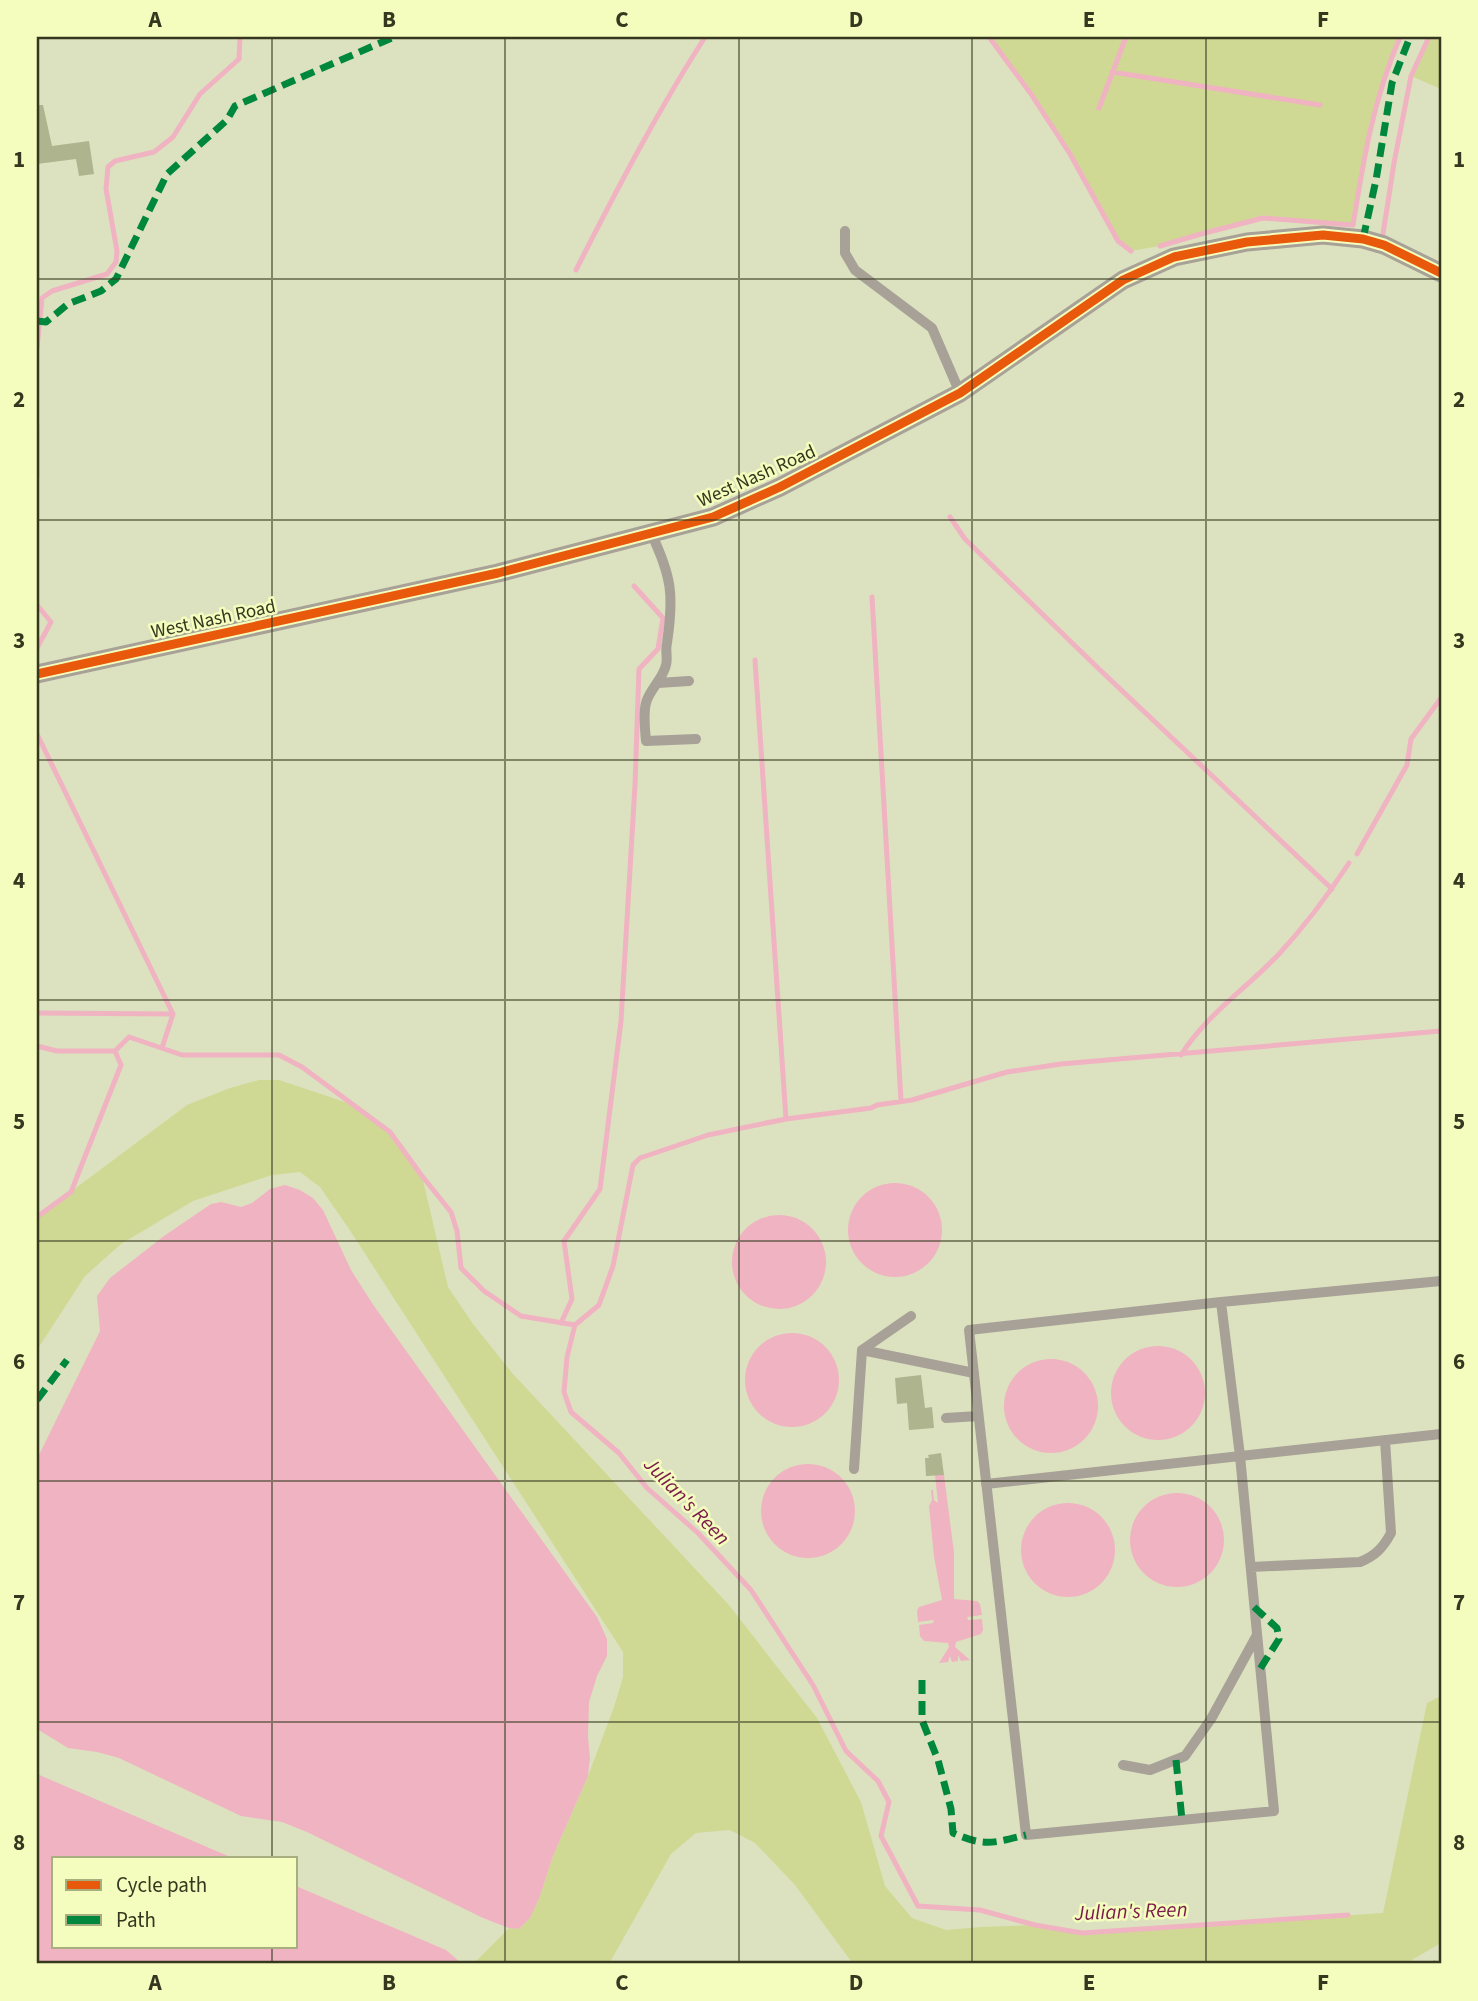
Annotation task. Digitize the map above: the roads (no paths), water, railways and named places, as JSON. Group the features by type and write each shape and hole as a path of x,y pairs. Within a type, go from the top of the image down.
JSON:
{"street":[{"name":"West Nash Road","path":"37,674 498,573 713,517 779,487 960,393 1124,279 1174,257 1247,242 1324,235 1363,239 1384,245 1441,273"}],"lane":[{"path":"845,230 845,253 855,271 932,328 960,393"},
{"path":"651,533 670,584 670,628 666,664 646,702 646,741 696,740"},
{"path":"658,683 689,681"},
{"path":"1221,1302 1240,1455 1274,1811 1026,1835 969,1330 1221,1302 1441,1281"},
{"path":"862,1350 911,1316"},
{"path":"862,1350 974,1373"},
{"path":"854,1469 862,1350"},
{"path":"946,1418 978,1416"},
{"path":"986,1484 1441,1434"},
{"path":"1251,1567 1360,1562 1373,1557 1385,1545 1391,1533 1385,1440"},
{"path":"1123,1765 1150,1770 1185,1756 1211,1719 1257,1635"}],"waterway":[{"path":"37,348 42,298 52,291 107,274 116,262 117,251 106,189 108,167 115,161 154,152 173,137 200,94 239,59 240,37"},
{"path":"576,270 654,123 705,37"},
{"path":"989,37 1070,154 1118,241 1131,251"},
{"path":"1099,108 1126,37"},
{"path":"1160,246 1263,218 1353,225 1376,107 1400,37"},
{"path":"1383,234 1411,76 1429,37"},
{"path":"1112,72 1320,105"},
{"path":"37,426 37,477"},
{"path":"950,517 965,539 1332,889"},
{"path":"561,1323 572,1299 564,1241 600,1189 621,1021 639,669 658,649 663,618 634,586"},
{"path":"872,597 901,1101"},
{"path":"37,605 51,622 37,648"},
{"path":"755,660 786,1119"},
{"path":"1357,854 1407,765 1411,739 1441,698"},
{"path":"37,734 173,1014 162,1048"},
{"path":"1181,1055 1202,1027 1289,943 1349,863"},
{"path":"37,1013 173,1014"},
{"path":"575,1325 599,1305 613,1266 633,1165 640,1158 708,1135 786,1119 912,1100 1007,1072 1061,1064 1441,1031"},
{"name":"Julian's Reen","path":"37,1046 57,1051 115,1051 129,1037 182,1055 279,1055 302,1067 390,1132 451,1212 457,1231 461,1268 484,1291 521,1316 575,1325 567,1357 564,1392 571,1412 619,1453 647,1488 698,1533 751,1590 813,1685 846,1751 878,1781 889,1802 881,1836 918,1906 980,1910 1035,1925 1082,1933 1348,1915"},
{"path":"37,1217 71,1192 121,1065 115,1051"}],"railway":[{"path":"1433,1964 1441,1959"}]}
